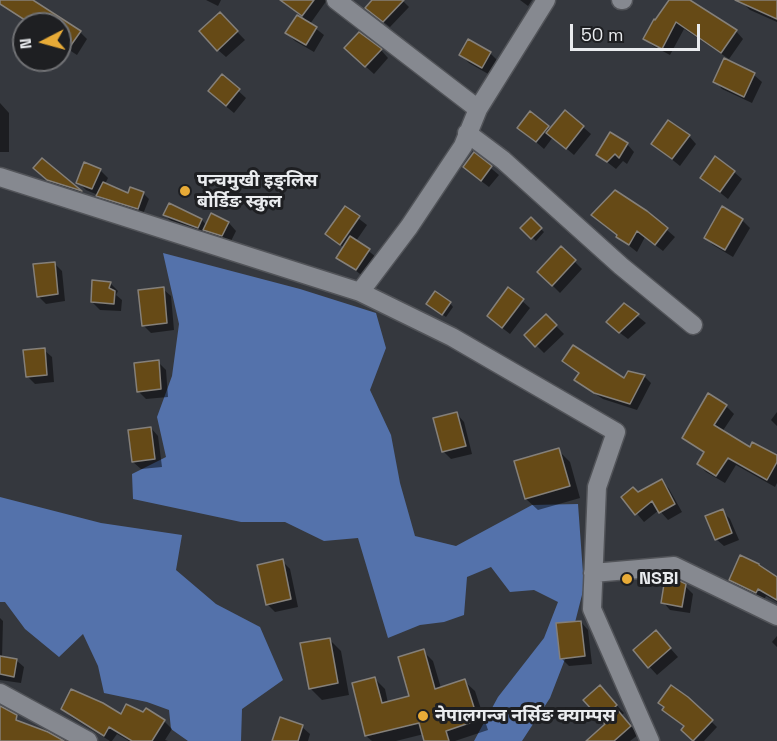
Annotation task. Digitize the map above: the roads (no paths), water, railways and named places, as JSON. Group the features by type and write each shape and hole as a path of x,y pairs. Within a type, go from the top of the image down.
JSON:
{"street":[{"path":"336,0 478,109"},
{"path":"360,292 409,227 463,146 478,109 546,0"},
{"path":"467,133 503,160 621,266 693,325"},
{"path":"0,177 360,292 452,337 616,432 597,487 592,609 650,741"},
{"path":"593,573 674,566 777,616"},
{"path":"0,693 87,741"}],"place":[{"name":"पन्चमुखी इङ्लिस बोर्डिङ स्कुल","path":"185,191"},
{"name":"NSBI","path":"627,579"},
{"name":"नेपालगन्ज नर्सिङ क्याम्पस","path":"423,716"}]}
